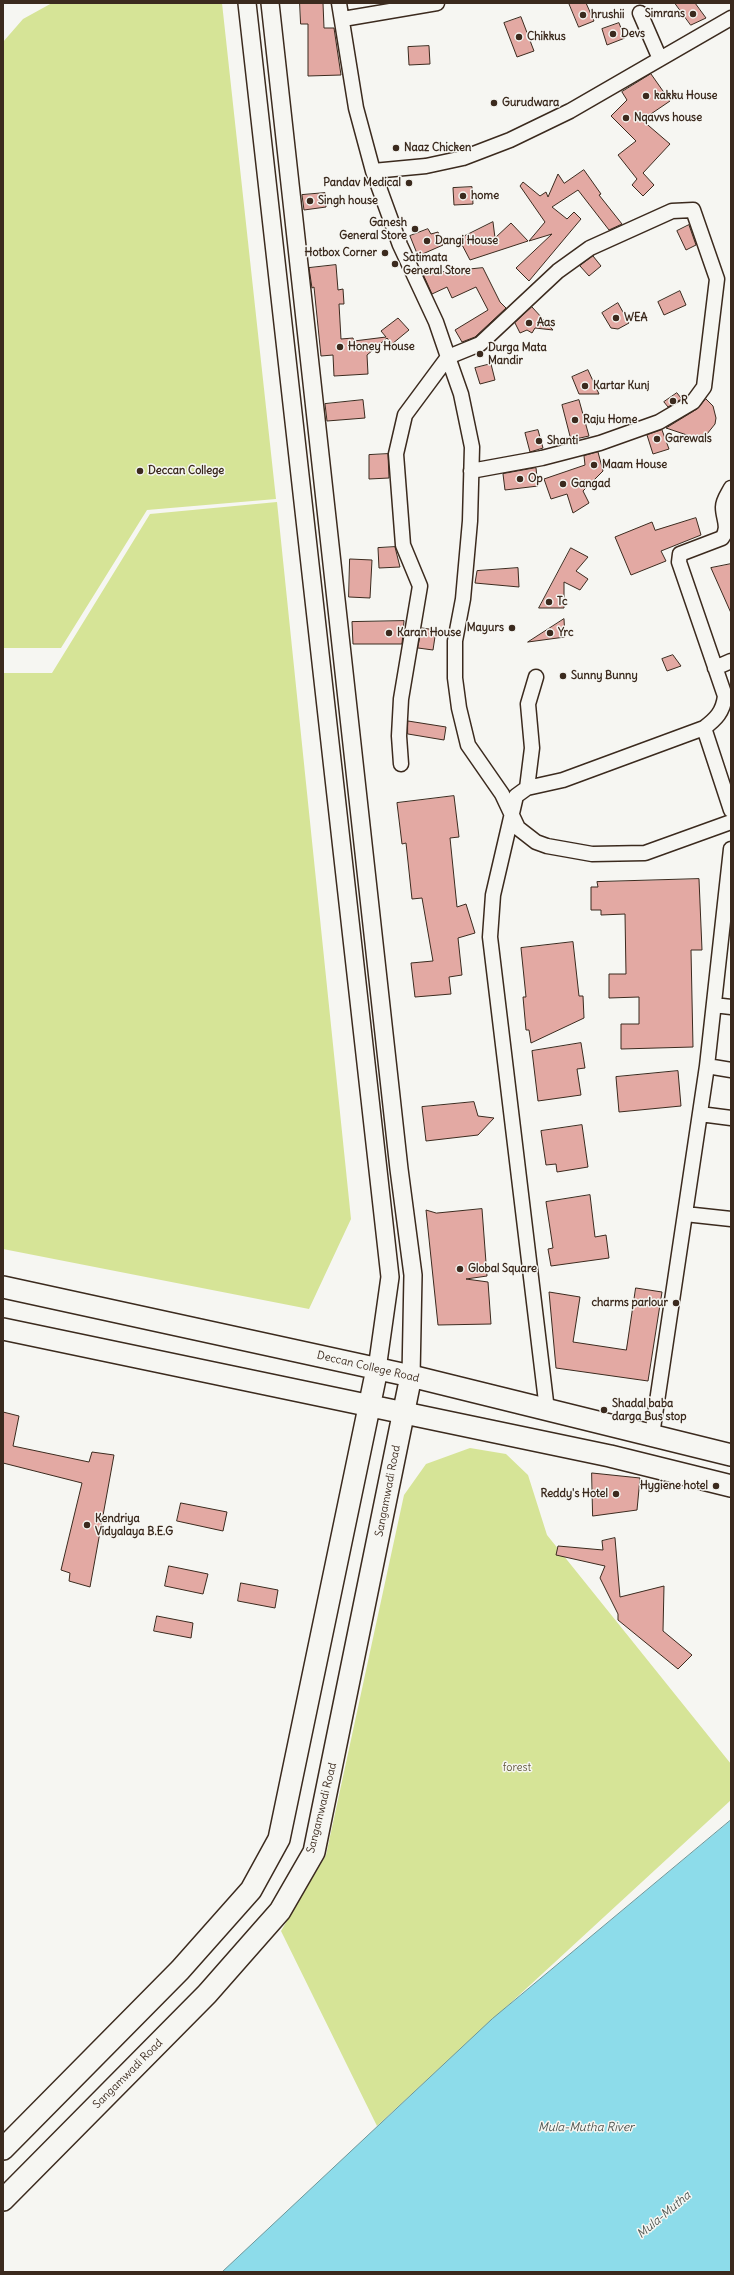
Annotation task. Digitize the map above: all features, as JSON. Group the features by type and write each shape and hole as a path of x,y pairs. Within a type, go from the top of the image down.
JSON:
{"main road":[{"name":"Deccan College Road","path":"3,1287 377,1368 731,1455"},
{"path":"3,1330 610,1456 731,1486"},
{"path":"3,2149 180,1970 251,1890 280,1839 377,1368"},
{"name":"Sangamwadi Road","path":"3,2200 207,1994 280,1911 314,1852 411,1376"}],"street":[{"path":"247,3 390,1277 377,1368"},
{"path":"270,3 398,1161 413,1275 411,1376"},
{"path":"339,3 343,19 356,108 373,171 400,245 436,322 461,394 472,447 470,521 463,599 456,641 455,678 459,708 468,745 502,794 518,828 536,842 547,846 592,854 645,853 731,822"},
{"path":"343,19 437,3"},
{"path":"640,13 660,59"},
{"path":"373,171 426,166 456,160 510,140 570,111 731,18"},
{"path":"401,764 399,736 401,699 420,586 403,545 396,454 405,415 448,357 480,344 558,271 590,248 672,211 693,210 717,279 704,387 694,402 659,422 600,443 542,458 471,471"},
{"path":"547,1410 490,937 493,895 516,796 527,788 563,780 704,728 716,718 723,709 725,696 679,562 680,554 722,538 728,533 723,506 731,488"},
{"path":"715,668 731,661"},
{"path":"527,788 532,748 528,704 536,677"},
{"path":"704,728 731,810"},
{"path":"652,1436 707,1066 731,849"},
{"path":"714,1005 731,1007"},
{"path":"707,1066 731,1070"},
{"path":"700,1114 731,1118"},
{"path":"685,1214 731,1219"}],"green space":[{"path":"52,3 222,3 276,499 147,510 61,648 3,648 3,42 23,19"},
{"path":"277,502 351,1219 309,1309 3,1249 3,673 52,673 150,514"},
{"name":"forest","path":"470,1448 506,1454 528,1475 547,1535 731,1764 731,1800 377,2126 281,1931 326,1855 404,1495 426,1464"}],"water":[{"name":"Mula-Mutha River","path":"731,1820 731,2272 222,2272 492,2019"}],"building":[{"path":"300,3 323,3 324,28 334,28 341,75 308,76 308,24 301,24"},
{"name":"hrushii","path":"569,3 586,3 594,21 579,27"},
{"name":"Simrans","path":"675,3 695,3 706,18 691,25"},
{"name":"Chikkus","path":"521,17 534,51 517,57 504,23"},
{"name":"Devs","path":"619,23 625,38 607,45 602,29"},
{"path":"429,46 430,64 409,65 408,47"},
{"path":"651,74 670,101 642,120 670,144 643,173 654,185 643,196 632,185 637,179 618,155 636,141 611,116 627,100 622,92"},
{"path":"584,170 601,194 599,195 622,224 609,230 578,190 552,207 567,219 574,212 581,219 529,281 516,268 552,234 529,241 545,222 520,186 523,182 540,196 546,192 548,197 558,174 564,183"},
{"name":"home","path":"472,187 473,204 454,205 453,188"},
{"name":"Singh house","path":"325,193 326,207 304,210 302,195"},
{"path":"493,222 495,238 511,223 528,241 470,260 459,239"},
{"path":"689,225 696,245 686,250 677,231"},
{"name":"Dangi House","path":"428,229 431,234 438,232 443,245 418,256 410,236"},
{"path":"593,256 601,266 589,276 580,266"},
{"path":"336,265 338,290 343,289 344,304 339,304 341,339 353,338 354,341 386,337 381,331 398,318 409,330 392,344 387,338 367,355 368,374 334,376 333,355 321,356 314,287 312,288 309,268"},
{"path":"483,268 500,302 506,308 475,337 462,342 455,330 488,310 476,287 452,298 447,287 432,294 423,274"},
{"path":"680,291 686,305 664,315 658,302"},
{"name":"WEA","path":"618,303 629,323 618,329 611,328 602,313"},
{"name":"Aas","path":"532,307 553,330 535,328 532,333 527,330 520,333 515,323"},
{"path":"491,364 495,380 480,384 475,368"},
{"name":"Kartar Kunj","path":"588,370 599,394 579,394 572,377"},
{"name":"R","path":"677,393 681,398 683,398 668,407 664,402"},
{"path":"706,399 713,406 716,418 715,424 707,434 693,437 666,428 697,409"},
{"path":"363,400 365,418 327,421 325,404"},
{"name":"Raju Home","path":"579,400 589,436 571,440 562,405"},
{"name":"Shanti","path":"538,430 543,448 530,452 525,433"},
{"name":"Garewals","path":"662,430 669,449 653,454 647,435"},
{"path":"598,452 603,471 583,491 589,503 573,513 567,494 551,499 544,479 585,465 584,456"},
{"path":"388,454 389,478 369,479 369,455"},
{"name":"Op","path":"536,468 538,486 505,490 503,474"},
{"path":"696,518 701,535 661,551 666,561 631,575 615,537 652,522 655,530"},
{"path":"395,547 400,567 379,568 378,548"},
{"path":"571,548 588,557 576,571 588,579 580,590 564,582 564,608 539,608"},
{"path":"350,559 372,560 370,598 349,597"},
{"path":"731,564 731,613 711,568"},
{"path":"518,568 519,587 475,583 477,571"},
{"path":"564,619 565,637 528,642"},
{"path":"404,621 402,644 353,644 352,622"},
{"path":"422,628 436,630 433,650 418,648"},
{"path":"673,655 681,666 667,671 662,659"},
{"path":"408,721 446,727 444,740 408,734"},
{"path":"454,796 459,837 450,838 457,907 466,904 475,933 458,938 462,975 449,977 451,994 415,997 411,963 433,961 422,898 412,899 406,843 402,844 397,803"},
{"path":"699,879 702,950 691,950 693,1047 621,1049 621,1024 639,1024 639,997 609,998 609,974 626,974 625,914 601,915 601,910 591,910 591,887 598,887 597,882"},
{"path":"573,942 579,996 583,996 584,1018 531,1043 529,1030 526,1030 523,997 526,997 521,948"},
{"path":"581,1043 585,1068 577,1069 581,1095 538,1101 532,1051"},
{"path":"678,1071 681,1106 619,1112 616,1077"},
{"path":"474,1102 478,1116 494,1118 478,1135 426,1141 422,1107"},
{"path":"582,1125 588,1167 557,1172 556,1164 546,1165 541,1131"},
{"path":"590,1195 595,1237 606,1235 609,1258 551,1266 548,1249 553,1248 546,1202"},
{"name":"Global Square","path":"482,1209 487,1276 466,1279 488,1282 491,1324 438,1325 426,1210 436,1213"},
{"path":"636,1288 662,1292 648,1381 556,1368 549,1292 580,1297 573,1342 626,1350"},
{"name":"Kendriya Vidyalaya B.E.G","path":"3,1412 19,1416 13,1446 89,1462 92,1452 114,1455 90,1587 69,1581 70,1573 61,1570 82,1483 3,1463"},
{"name":"Reddy's Hotel","path":"592,1473 640,1478 637,1510 593,1516"},
{"path":"181,1503 227,1512 223,1531 177,1521"},
{"path":"615,1538 620,1597 664,1586 663,1631 692,1655 678,1669 618,1620 618,1614 600,1578 605,1566 556,1555 558,1546 603,1550 602,1541"},
{"path":"169,1566 208,1574 203,1594 165,1586"},
{"path":"241,1583 278,1590 275,1608 238,1601"},
{"path":"157,1616 193,1623 191,1638 154,1631"}],"place":[{"name":"Simrans","path":"693,14"},
{"name":"hrushii","path":"583,15"},
{"name":"Devs","path":"613,34"},
{"name":"Chikkus","path":"519,37"},
{"name":"kakku House","path":"646,96"},
{"name":"Gurudwara","path":"494,103"},
{"name":"Nqavvs house","path":"626,118"},
{"name":"Naaz Chicken","path":"396,148"},
{"name":"Pandav Medical","path":"409,183"},
{"name":"home","path":"463,196"},
{"name":"Singh house","path":"310,201"},
{"name":"Ganesh General Store","path":"415,229"},
{"name":"Dangi House","path":"427,241"},
{"name":"Hotbox Corner","path":"385,253"},
{"name":"Satimata General Store","path":"395,264"},
{"name":"WEA","path":"616,318"},
{"name":"Aas","path":"529,323"},
{"name":"Honey House","path":"340,347"},
{"name":"Durga Mata Mandir","path":"480,354"},
{"name":"Kartar Kunj","path":"585,386"},
{"name":"R","path":"673,401"},
{"name":"Raju Home","path":"575,420"},
{"name":"Garewals","path":"657,439"},
{"name":"Shanti","path":"539,441"},
{"name":"Maam House","path":"594,465"},
{"name":"Deccan College","path":"140,471"},
{"name":"Op","path":"520,479"},
{"name":"Gangad","path":"563,484"},
{"name":"Tc","path":"549,602"},
{"name":"Mayurs","path":"512,628"},
{"name":"Karan House","path":"389,633"},
{"name":"Yrc","path":"550,633"},
{"name":"Sunny Bunny","path":"563,676"},
{"name":"Global Square","path":"460,1269"},
{"name":"charms parlour","path":"676,1303"},
{"name":"Shadal baba darga Bus stop","path":"604,1410"},
{"name":"Hygiene hotel","path":"716,1486"},
{"name":"Reddy's Hotel","path":"616,1494"},
{"name":"Kendriya Vidyalaya B.E.G","path":"87,1525"}],"water label":[{"name":"Mula-Mutha","path":"664,2215"}]}
